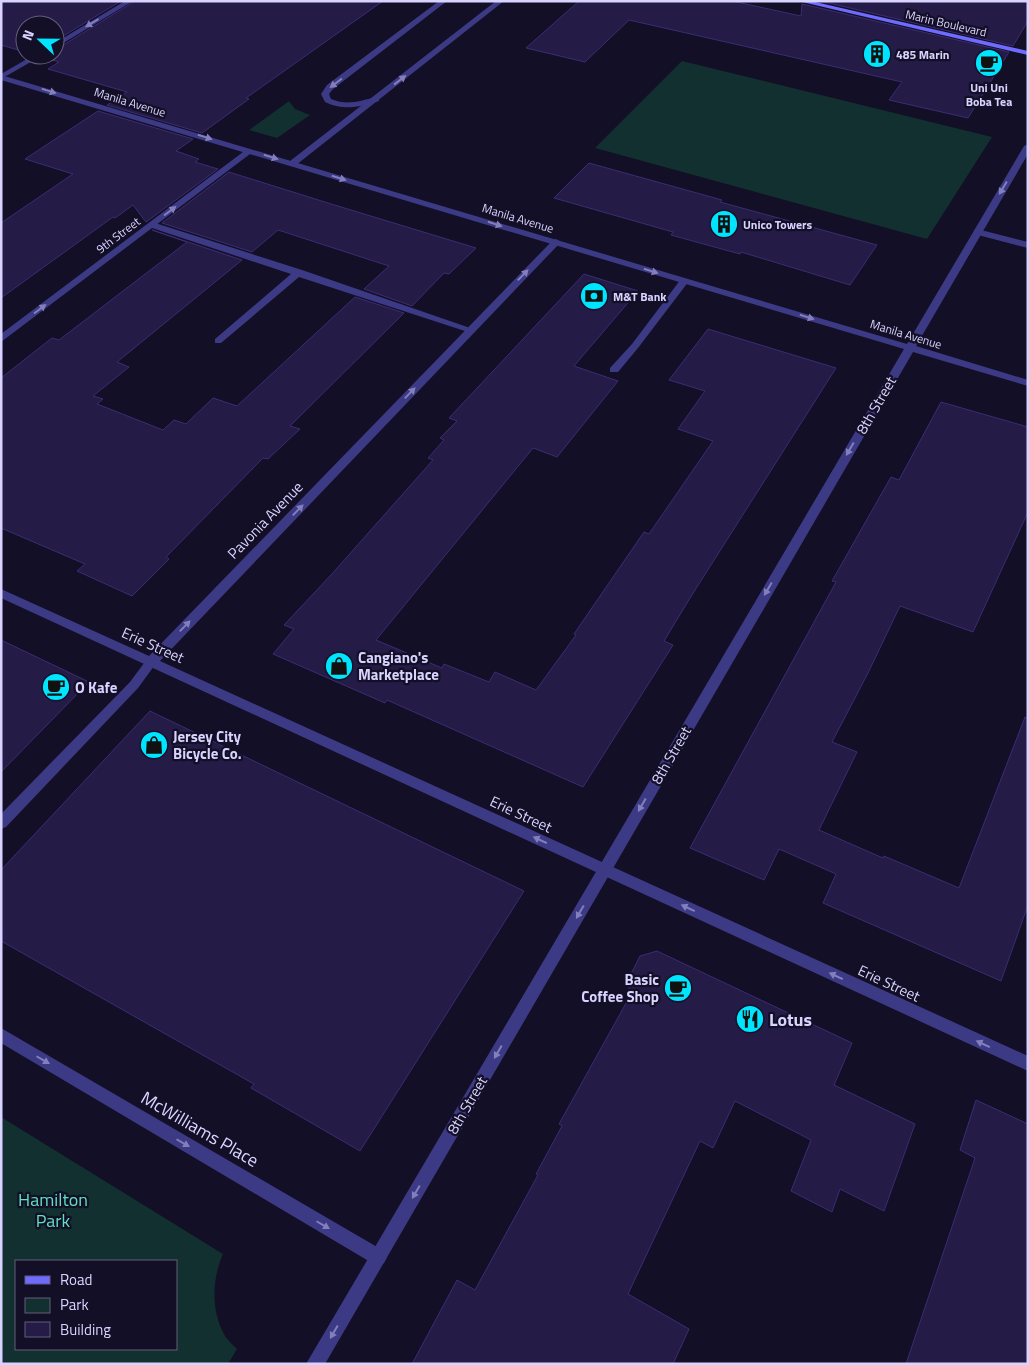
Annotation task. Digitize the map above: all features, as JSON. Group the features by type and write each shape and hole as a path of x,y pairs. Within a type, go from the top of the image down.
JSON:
{"main road":[{"name":"Marin Boulevard","path":"801,1 1028,53"}],"street":[{"path":"65,40 130,1"},
{"path":"376,99 362,104 346,106 328,100 325,94 330,87 444,1"},
{"path":"293,164 502,1"},
{"path":"2,77 22,65"},
{"name":"Manila Avenue","path":"2,77 1028,383"},
{"name":"8th Street","path":"316,1364 1028,146"},
{"name":"9th Street","path":"1,339 250,151"},
{"path":"152,225 471,330"},
{"path":"977,232 1028,245"},
{"name":"Pavonia Avenue","path":"1,823 134,685 151,662 556,242"},
{"path":"218,341 299,272"},
{"path":"614,370 635,346 684,281"},
{"name":"Erie Street","path":"1,593 1028,1064"},
{"name":"McWilliams Place","path":"1,1035 378,1257"}],"green space":[{"path":"682,61 992,137 927,239 595,148"},
{"path":"289,101 295,109 310,115 277,138 249,130"},
{"name":"Hamilton Park","path":"1,1117 223,1254 219,1264 214,1294 220,1325 224,1334 237,1349 228,1364 1,1364"}],"building":[{"path":"1,1 121,1 65,35 65,15 15,15 15,49 1,45"},
{"path":"135,1 383,1 246,98 249,99 202,133 107,105 127,92 48,69 54,65 65,65 65,44"},
{"name":"485 Marin","path":"579,1 732,1 801,16 802,4 1009,52 968,118 889,100 902,82 629,20 585,62 526,48"},
{"path":"820,1 1028,1 1028,21 1013,46"},
{"path":"98,111 193,139 176,151 199,159 195,162 218,169 146,222 133,205 115,218 113,217 1,298 1,223 73,174 25,159"},
{"name":"Unico Towers","path":"589,163 722,200 720,202 877,245 850,285 741,252 740,254 671,235 673,232 554,198"},
{"path":"229,172 476,248 449,274 444,273 412,306 364,289 389,266 278,230 252,252 162,223"},
{"path":"152,230 242,260 117,362 129,367 93,396 103,399 97,404 163,430 174,420 186,424 213,398 237,406 355,297 404,313 290,426 300,429 268,459 263,458 166,557 169,559 132,596 77,571 85,564 1,528 1,378 52,338 59,340 187,242"},
{"path":"584,274 638,291 574,366 618,381 557,457 533,448 376,640 442,668 444,664 489,682 495,672 536,690 576,635 574,634 644,532 649,534 713,441 678,429 705,391 669,380 708,329 836,368 664,641 673,645 583,787 387,700 385,703 273,654 294,629 284,625 433,460 428,458 444,440 440,438 457,421 449,418"},
{"path":"941,402 1028,427 1028,512 973,632 900,606 832,742 857,752 819,830 959,888 1025,717 1028,718 1028,905 1001,981 823,903 836,874 779,849 764,880 690,848 836,582 832,581 891,477 899,480"},
{"path":"1,640 89,682 1,772"},
{"path":"150,711 524,891 360,1151 251,1088 254,1084 1,941 1,870"},
{"path":"657,951 852,1043 834,1085 915,1124 884,1211 840,1189 832,1212 791,1191 811,1140 735,1101 713,1148 700,1141 628,1294 689,1329 673,1364 412,1364 457,1280 475,1290 538,1175 536,1174 562,1126 559,1124 630,996 628,980 640,956"},
{"path":"976,1100 1028,1124 1028,1364 906,1364 975,1158 960,1150"}],"place":[{"name":"485 Marin","path":"877,54"},
{"name":"Uni Uni Boba Tea","path":"989,63"},
{"name":"Unico Towers","path":"724,224"},
{"name":"M&T Bank","path":"594,296"},
{"name":"Cangiano's Marketplace","path":"339,666"},
{"name":"O Kafe","path":"56,687"},
{"name":"Jersey City Bicycle Co.","path":"154,745"},
{"name":"Basic Coffee Shop","path":"678,988"},
{"name":"Lotus","path":"750,1019"}]}
